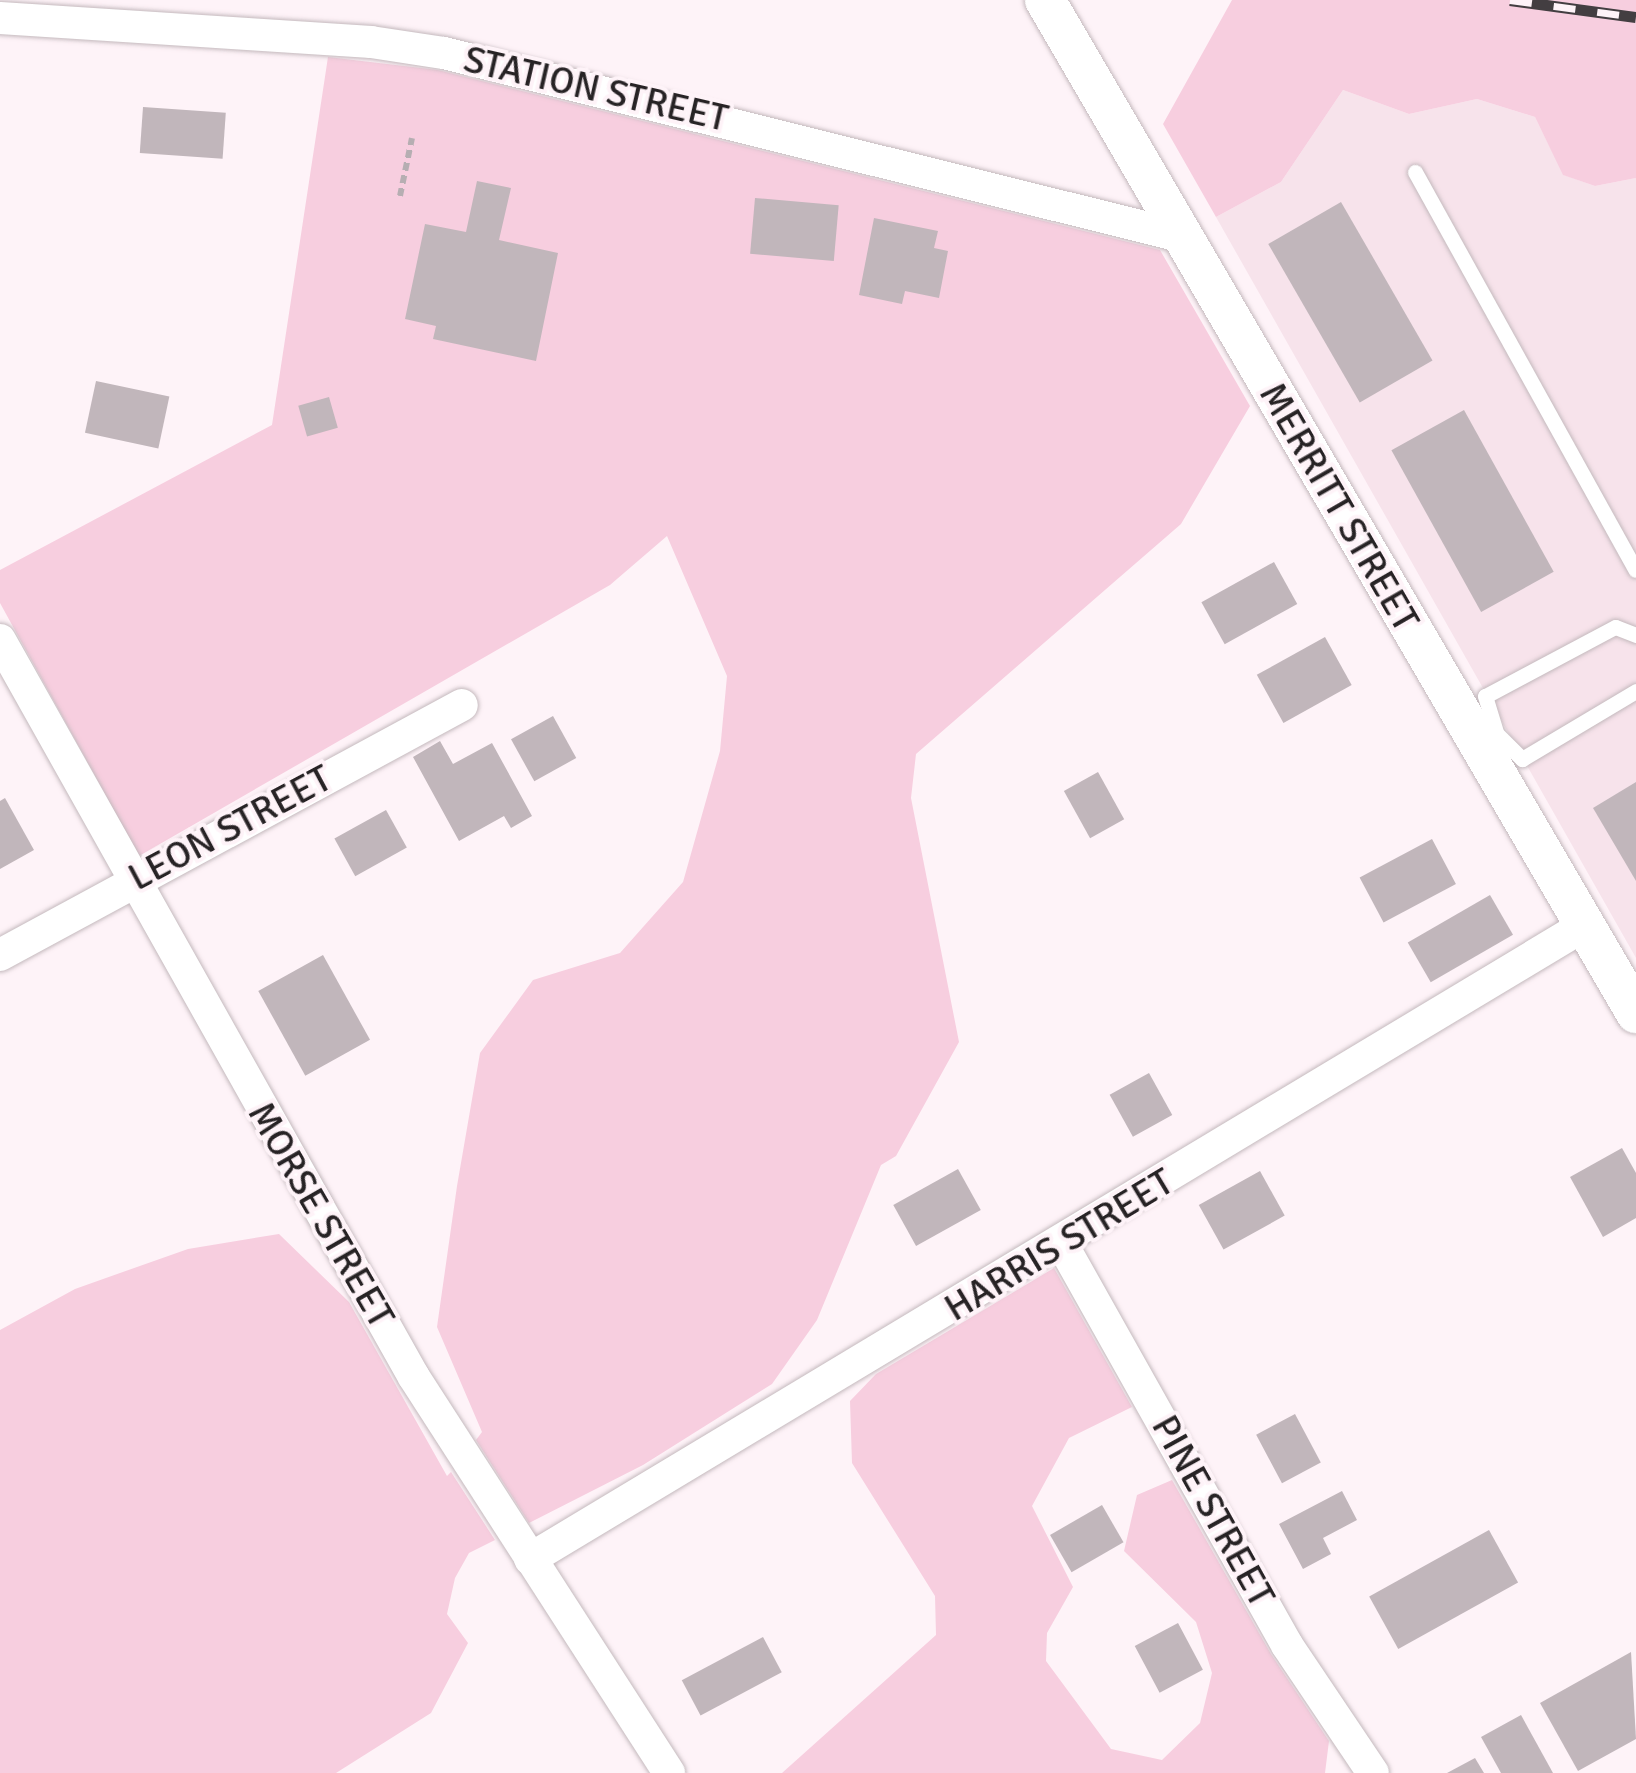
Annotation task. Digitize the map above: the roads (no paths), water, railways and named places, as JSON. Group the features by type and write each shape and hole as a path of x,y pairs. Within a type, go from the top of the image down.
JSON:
{"street":[{"name":"MERRITT STREET","path":"1045,0 1180,236 1487,739 1584,925 1636,1012"},
{"name":"STATION STREET","path":"0,18 444,53 1180,236"},
{"name":"MORSE STREET","path":"0,640 130,880 414,1377 669,1773"},
{"name":"LEON STREET","path":"0,954 130,880 462,705"},
{"name":"HARRIS STREET","path":"530,1559 1062,1244 1584,925"},
{"name":"PINE STREET","path":"1062,1244 1288,1645 1373,1773"}],"lane":[{"path":"1416,172 1636,570"},
{"path":"1636,635 1615,627 1485,696 1487,739 1522,758 1636,691"}],"railway":[{"path":"1510,0 1636,17"}]}
